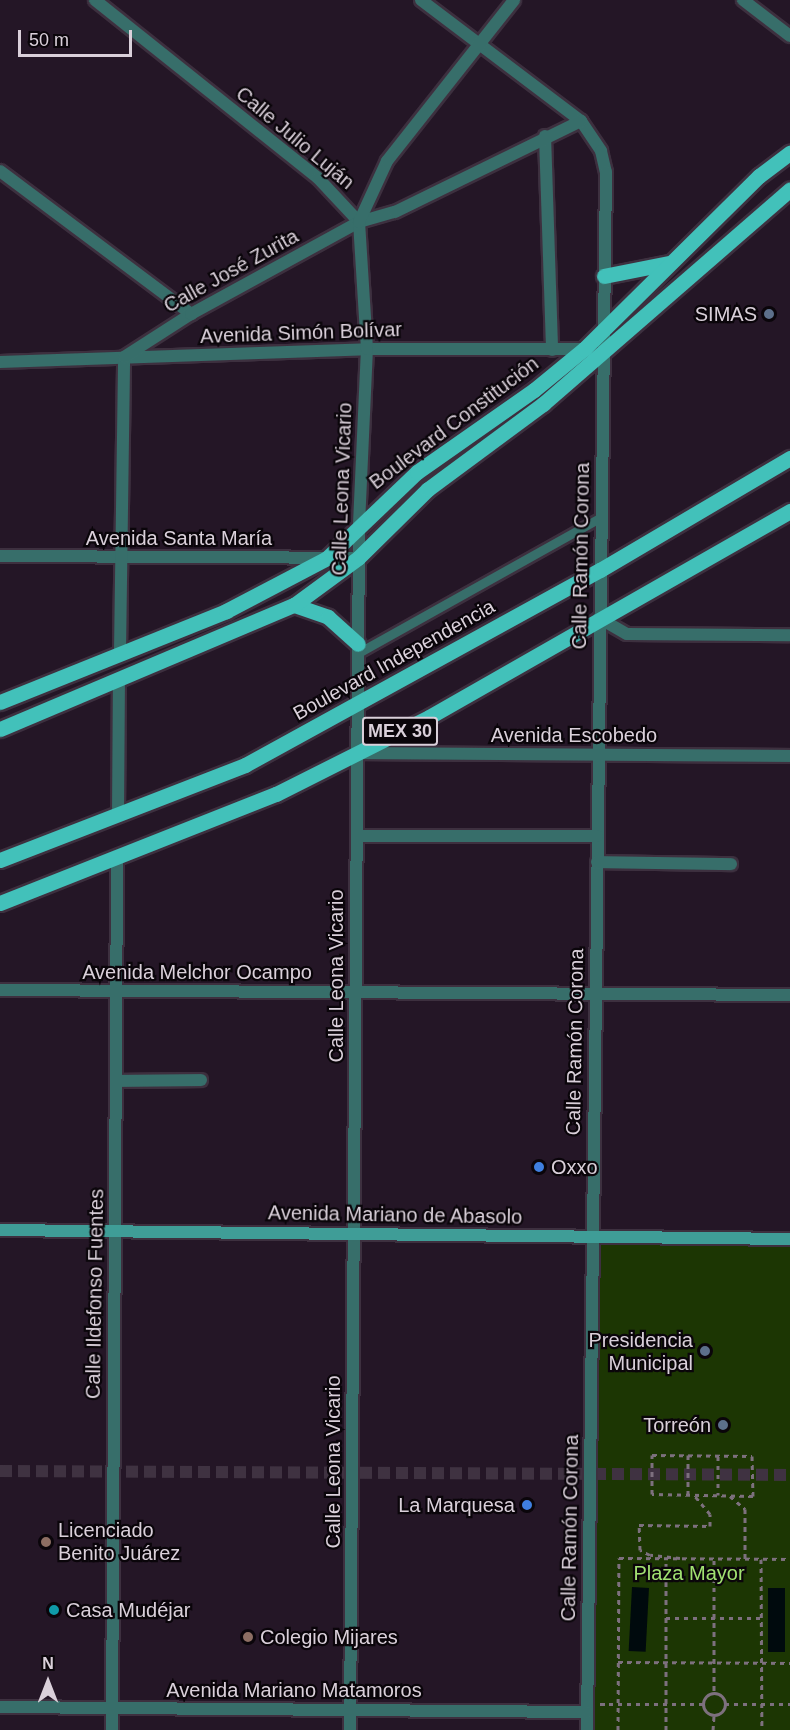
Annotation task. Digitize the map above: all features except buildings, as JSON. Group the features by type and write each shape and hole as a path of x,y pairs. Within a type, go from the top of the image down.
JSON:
{"main road":[{"name":"Boulevard Constitución","path":"0,702 226,611 327,558 359,524 417,472 534,390 584,350 759,176 790,153"},
{"name":"Boulevard Constitución","path":"0,729 119,681 294,605 358,558 428,489 543,405 790,189"},
{"path":"604,276 669,263"},
{"name":"Boulevard Independencia","path":"0,860 245,765 357,706 600,570 790,458"},
{"name":"MEX 30","path":"0,903 276,794 429,717 599,618 786,515"},
{"path":"294,605 328,617 358,648"}],"street":[{"name":"Calle Julio Luján","path":"96,0 318,178 359,222"},
{"name":"Calle Ramón Corona","path":"422,0 582,121 601,150 606,172 587,1730"},
{"path":"359,222 387,161 514,0"},
{"path":"743,0 790,36"},
{"path":"359,222 395,212 545,136 582,121"},
{"path":"545,136 552,350"},
{"path":"0,171 191,314"},
{"name":"Calle José Zurita","path":"124,357 191,314 359,222"},
{"name":"Calle Leona Vicario","path":"350,1730 358,558 367,349 359,222"},
{"name":"Avenida Simón Bolívar","path":"0,362 367,349 584,350 603,354"},
{"path":"120,652 124,357"},
{"name":"Avenida Santa María","path":"0,556 358,558"},
{"path":"599,618 627,634 790,635"},
{"path":"118,816 119,681"},
{"name":"Avenida Escobedo","path":"357,753 790,756"},
{"path":"357,836 597,836"},
{"name":"Calle Ildefonso Fuentes","path":"112,1730 119,991 117,858"},
{"path":"597,862 731,864"},
{"name":"Avenida Melchor Ocampo","path":"0,990 790,995"},
{"path":"118,1082 201,1080"},
{"name":"Avenida Mariano de Abasolo","path":"0,1230 790,1239"},
{"name":"Avenida Mariano Matamoros","path":"0,1707 350,1710 587,1708"}],"lane":[{"path":"358,648 601,517"}],"path":[{"path":"652,1455 688,1455 752,1456 753,1496 652,1494 652,1455"},
{"path":"688,1455 688,1495"},
{"path":"718,1456 718,1495"},
{"path":"685,1559 650,1555 640,1550 639,1525 710,1526 710,1514 694,1495"},
{"path":"729,1496 745,1509 745,1559"},
{"path":"618,1730 619,1558 790,1559"},
{"path":"666,1559 666,1730"},
{"path":"714,1559 714,1693 724,1704 790,1704"},
{"path":"761,1559 762,1730"},
{"path":"666,1618 762,1618"},
{"path":"618,1662 790,1663"},
{"path":"714,1693 705,1697 703,1704 707,1713 714,1715 721,1712 724,1704"},
{"path":"587,1708 618,1704 703,1704"},
{"path":"713,1730 714,1715"}],"green space":[{"name":"Plaza Mayor","path":"593,1238 790,1238 790,1730 593,1730"}],"shaded area":[{"path":"632,1587 649,1588 646,1652 629,1651"},
{"path":"768,1588 785,1588 785,1652 768,1652"}],"tunnel":[{"path":"0,1471 790,1475"}],"place":[{"name":"SIMAS","path":"769,314"},
{"name":"Oxxo","path":"539,1167"},
{"name":"Presidencia Municipal","path":"705,1351"},
{"name":"Torreón","path":"723,1425"},
{"name":"La Marquesa","path":"527,1505"},
{"name":"Licenciado Benito Juárez","path":"46,1542"},
{"name":"Casa Mudéjar","path":"54,1610"},
{"name":"Colegio Mijares","path":"248,1637"}]}
